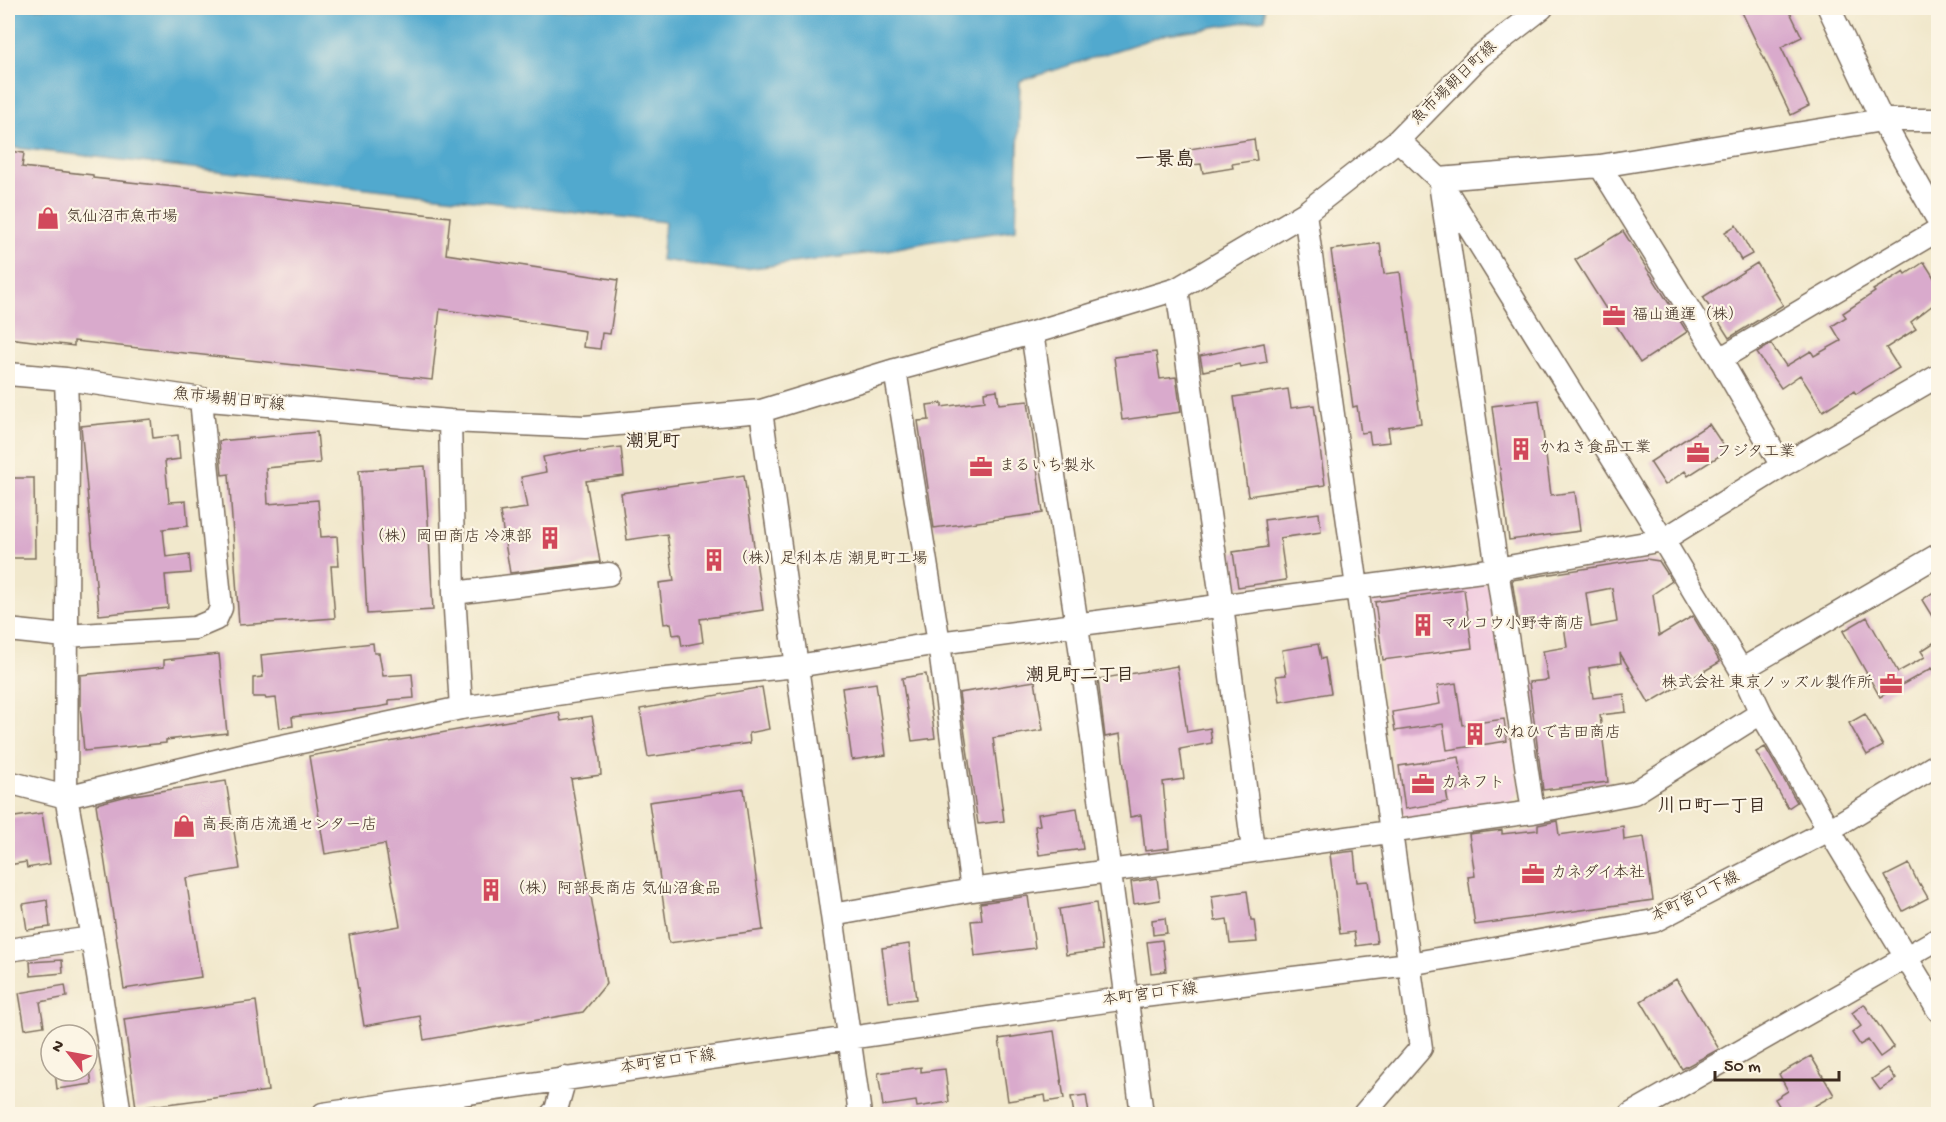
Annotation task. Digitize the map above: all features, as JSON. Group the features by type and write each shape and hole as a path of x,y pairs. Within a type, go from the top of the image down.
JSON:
{"street":[{"name":"魚市場朝日町線","path":"8,374 66,379 201,399 450,421 585,427 761,411 1177,289 1305,213 1398,140 1479,57 1542,8"},
{"path":"1829,8 1882,120 1938,220"},
{"path":"1439,179 1600,166 1882,120 1938,120"},
{"path":"1398,140 1439,179 1663,540 1741,670 1761,713 1829,830 1938,1010"},
{"path":"1600,166 1720,359 1782,466"},
{"path":"1439,179 1533,812"},
{"path":"1305,213 1421,1048 1364,1114"},
{"path":"1720,359 1938,230"},
{"path":"1177,289 1222,604 1253,850"},
{"path":"1032,333 1077,625 1143,1114"},
{"path":"895,370 939,643 972,890"},
{"path":"8,782 66,797 245,754 460,708 646,681 797,666 939,643 1497,569 1663,540 1782,466 1938,376"},
{"path":"66,379 68,450 65,636 66,797 92,938 120,1114"},
{"path":"8,630 65,636 195,628 216,619 221,608 201,399"},
{"path":"761,411 860,1114"},
{"path":"450,421 454,593 460,708"},
{"path":"1741,670 1938,555"},
{"path":"454,593 609,574"},
{"path":"832,915 972,890 1533,812 1634,794 1761,713"},
{"name":"本町宮口下線","path":"323,1114 1126,998 1409,964 1654,921 1829,830 1938,764"},
{"path":"8,950 92,938"},
{"path":"1631,1114 1938,939"},
{"path":"552,1114 556,1110 565,1078"}],"shaded area":[{"path":"1478,578 1492,590 1519,792 1508,805 1409,819 1400,810 1370,599 1380,591"}],"water":[{"path":"8,8 1265,8 1265,19 1167,34 1020,81 1016,230 934,241 871,253 737,270 661,260 665,222 8,147"}],"building":[{"path":"1740,8 1788,8 1802,37 1781,47 1809,106 1791,115"},
{"path":"1254,139 1257,160 1232,164 1233,168 1203,173 1201,164 1192,165 1189,149"},
{"path":"8,151 24,153 22,167 93,175 93,178 450,217 446,254 618,280 610,334 602,333 600,349 583,347 585,331 440,309 432,380 74,341 74,346 8,338"},
{"path":"1736,225 1752,254 1741,260 1725,232"},
{"path":"1623,231 1687,332 1640,363 1575,260"},
{"path":"1380,243 1384,274 1400,272 1421,423 1388,428 1390,442 1371,444 1369,432 1361,433 1357,406 1353,407 1331,250"},
{"path":"1924,262 1938,284 1938,301 1911,322 1916,329 1886,348 1899,368 1856,394 1854,391 1823,411 1800,375 1781,388 1757,353 1771,344 1786,366 1811,351 1814,356 1841,341 1832,326 1846,317 1843,313 1875,292 1873,290 1904,271 1906,274"},
{"path":"1757,263 1783,305 1729,338 1703,297"},
{"path":"1264,343 1267,362 1240,367 1239,364 1203,371 1200,356"},
{"path":"1156,352 1160,379 1176,377 1181,412 1122,420 1114,357"},
{"path":"1288,389 1291,408 1314,405 1325,485 1248,496 1234,397"},
{"name":"まるいち製氷","path":"997,390 999,404 1028,401 1043,513 934,528 918,421 929,420 927,405 942,403 942,407 985,401 984,392"},
{"name":"かねき食品工業","path":"1539,400 1551,495 1575,492 1580,531 1509,540 1492,406"},
{"path":"151,419 153,438 178,435 180,459 165,461 169,502 186,501 188,526 163,529 166,557 189,554 191,573 165,575 168,608 99,615 81,426"},
{"path":"1709,424 1727,451 1688,476 1685,471 1665,485 1650,462"},
{"path":"317,432 320,463 266,468 268,504 318,500 321,537 337,536 339,566 331,566 335,618 239,625 229,474 222,475 219,441"},
{"name":"（株）岡田商店 冷凍部","path":"621,447 624,476 586,481 600,562 510,573 500,512 527,508 521,477 546,472 543,457 581,450 581,452"},
{"path":"425,466 433,610 367,614 359,470"},
{"name":"（株）足利本店 潮見町工場","path":"744,475 763,610 700,619 703,642 682,646 680,634 673,635 671,623 664,624 659,583 674,581 667,534 627,540 621,493"},
{"path":"11,478 34,478 35,558 8,558 8,510 12,510"},
{"path":"1319,513 1321,532 1280,538 1286,580 1238,587 1233,552 1267,547 1264,520"},
{"path":"1646,559 1659,561 1672,581 1653,594 1659,636 1693,616 1720,662 1649,703 1620,653 1621,663 1589,668 1593,698 1624,694 1626,712 1600,715 1608,782 1543,790 1529,682 1548,680 1543,651 1567,647 1563,618 1519,625 1512,580","holes":["1612,588 1617,622 1591,627 1586,593"]},
{"name":"マルコウ小野寺商店","path":"1464,589 1472,648 1383,660 1375,602"},
{"path":"1938,589 1938,626 1922,600"},
{"path":"1867,617 1898,672 1925,657 1921,651 1938,640 1938,678 1932,668 1880,697 1843,631"},
{"path":"373,643 374,653 379,653 383,676 412,674 414,698 389,700 389,705 378,707 292,717 293,726 280,728 276,698 253,697 253,678 263,677 261,655"},
{"path":"1318,644 1321,659 1325,658 1331,693 1280,702 1276,676 1286,675 1282,650"},
{"path":"219,654 227,733 166,740 166,743 84,751 80,675 164,667 164,660"},
{"path":"1177,666 1187,732 1210,728 1212,743 1180,749 1184,779 1163,782 1169,848 1145,851 1141,815 1130,817 1120,734 1105,737 1098,679"},
{"path":"926,674 935,738 912,741 902,678"},
{"path":"1035,681 1043,730 993,738 1004,821 978,824 959,693"},
{"path":"876,683 886,755 852,760 842,688"},
{"path":"1456,683 1462,725 1504,719 1507,741 1447,750 1443,724 1395,731 1392,712 1440,704 1437,686"},
{"path":"762,687 769,729 749,733 750,743 648,757 640,709"},
{"name":"（株）阿部長商店 気仙沼食品","path":"559,712 561,721 592,716 600,759 601,775 571,779 606,984 583,1012 424,1040 420,1016 364,1026 349,935 400,926 385,844 325,854 309,756"},
{"path":"1865,714 1883,746 1867,755 1849,723"},
{"path":"1765,747 1797,802 1788,808 1756,752"},
{"name":"カネフト","path":"1459,757 1464,788 1446,790 1448,802 1405,809 1399,766"},
{"path":"226,781 240,869 186,878 201,977 124,989 96,804 127,796"},
{"path":"744,789 763,930 669,943 649,802"},
{"path":"1077,808 1083,849 1039,855 1035,826 1040,825 1038,814"},
{"path":"42,813 50,864 27,868 26,862 8,865 8,818"},
{"path":"1557,821 1559,835 1623,826 1624,840 1644,837 1653,900 1475,925 1468,877 1475,876 1469,834 1502,830 1502,834 1538,830 1538,825"},
{"path":"1354,851 1357,882 1368,881 1377,943 1356,946 1354,932 1340,934 1330,854"},
{"path":"1909,864 1928,898 1903,911 1885,876"},
{"path":"1157,878 1160,900 1134,904 1131,882"},
{"path":"1247,891 1257,942 1230,944 1227,919 1215,921 1212,896"},
{"path":"1028,896 1035,948 975,956 971,921 982,920 980,903"},
{"path":"47,900 50,927 27,930 23,904"},
{"path":"1096,903 1102,950 1066,955 1059,909"},
{"path":"1165,918 1167,933 1153,935 1152,920"},
{"path":"1162,940 1166,971 1151,973 1147,942"},
{"path":"909,944 916,999 889,1002 882,948"},
{"path":"62,960 63,973 31,976 30,962"},
{"path":"1676,979 1719,1049 1682,1069 1641,1001"},
{"path":"65,985 67,997 40,1002 44,1023 39,1023 39,1027 25,1029 19,993"},
{"path":"256,1001 268,1091 136,1108 124,1019"},
{"path":"1864,1004 1894,1047 1880,1057 1868,1040 1860,1045 1852,1033 1861,1026 1852,1013"},
{"path":"1054,1031 1064,1099 1046,1102 1045,1095 1008,1101 999,1039"},
{"path":"1811,1056 1834,1095 1800,1114 1784,1114 1775,1099 1788,1091 1779,1074"},
{"path":"921,1067 921,1072 945,1069 949,1102 917,1107 916,1101 883,1106 878,1073"},
{"path":"1888,1068 1896,1079 1880,1090 1872,1079"},
{"path":"56,1083 92,1083 92,1084 57,1089"},
{"path":"1086,1095 1089,1114 1074,1114 1071,1097"}],"place":[{"name":"気仙沼市魚市場","path":"48,218"},
{"name":"福山通運（株）","path":"1614,316"},
{"name":"かねき食品工業","path":"1521,449"},
{"name":"フジタ工業","path":"1698,453"},
{"name":"まるいち製氷","path":"981,467"},
{"name":"（株）岡田商店 冷凍部","path":"550,538"},
{"name":"（株）足利本店 潮見町工場","path":"714,560"},
{"name":"マルコウ小野寺商店","path":"1423,625"},
{"name":"株式会社 東京ノッズル製作所","path":"1891,684"},
{"name":"かねひで吉田商店","path":"1475,734"},
{"name":"カネフト","path":"1423,784"},
{"name":"高長商店流通センター店","path":"184,826"},
{"name":"カネダイ本社","path":"1533,874"},
{"name":"（株）阿部長商店 気仙沼食品","path":"491,890"}],"district":[{"name":"一景島","path":"1165,161"},
{"name":"潮見町","path":"653,442"},
{"name":"潮見町二丁目","path":"1080,676"},
{"name":"川口町一丁目","path":"1712,807"}]}
